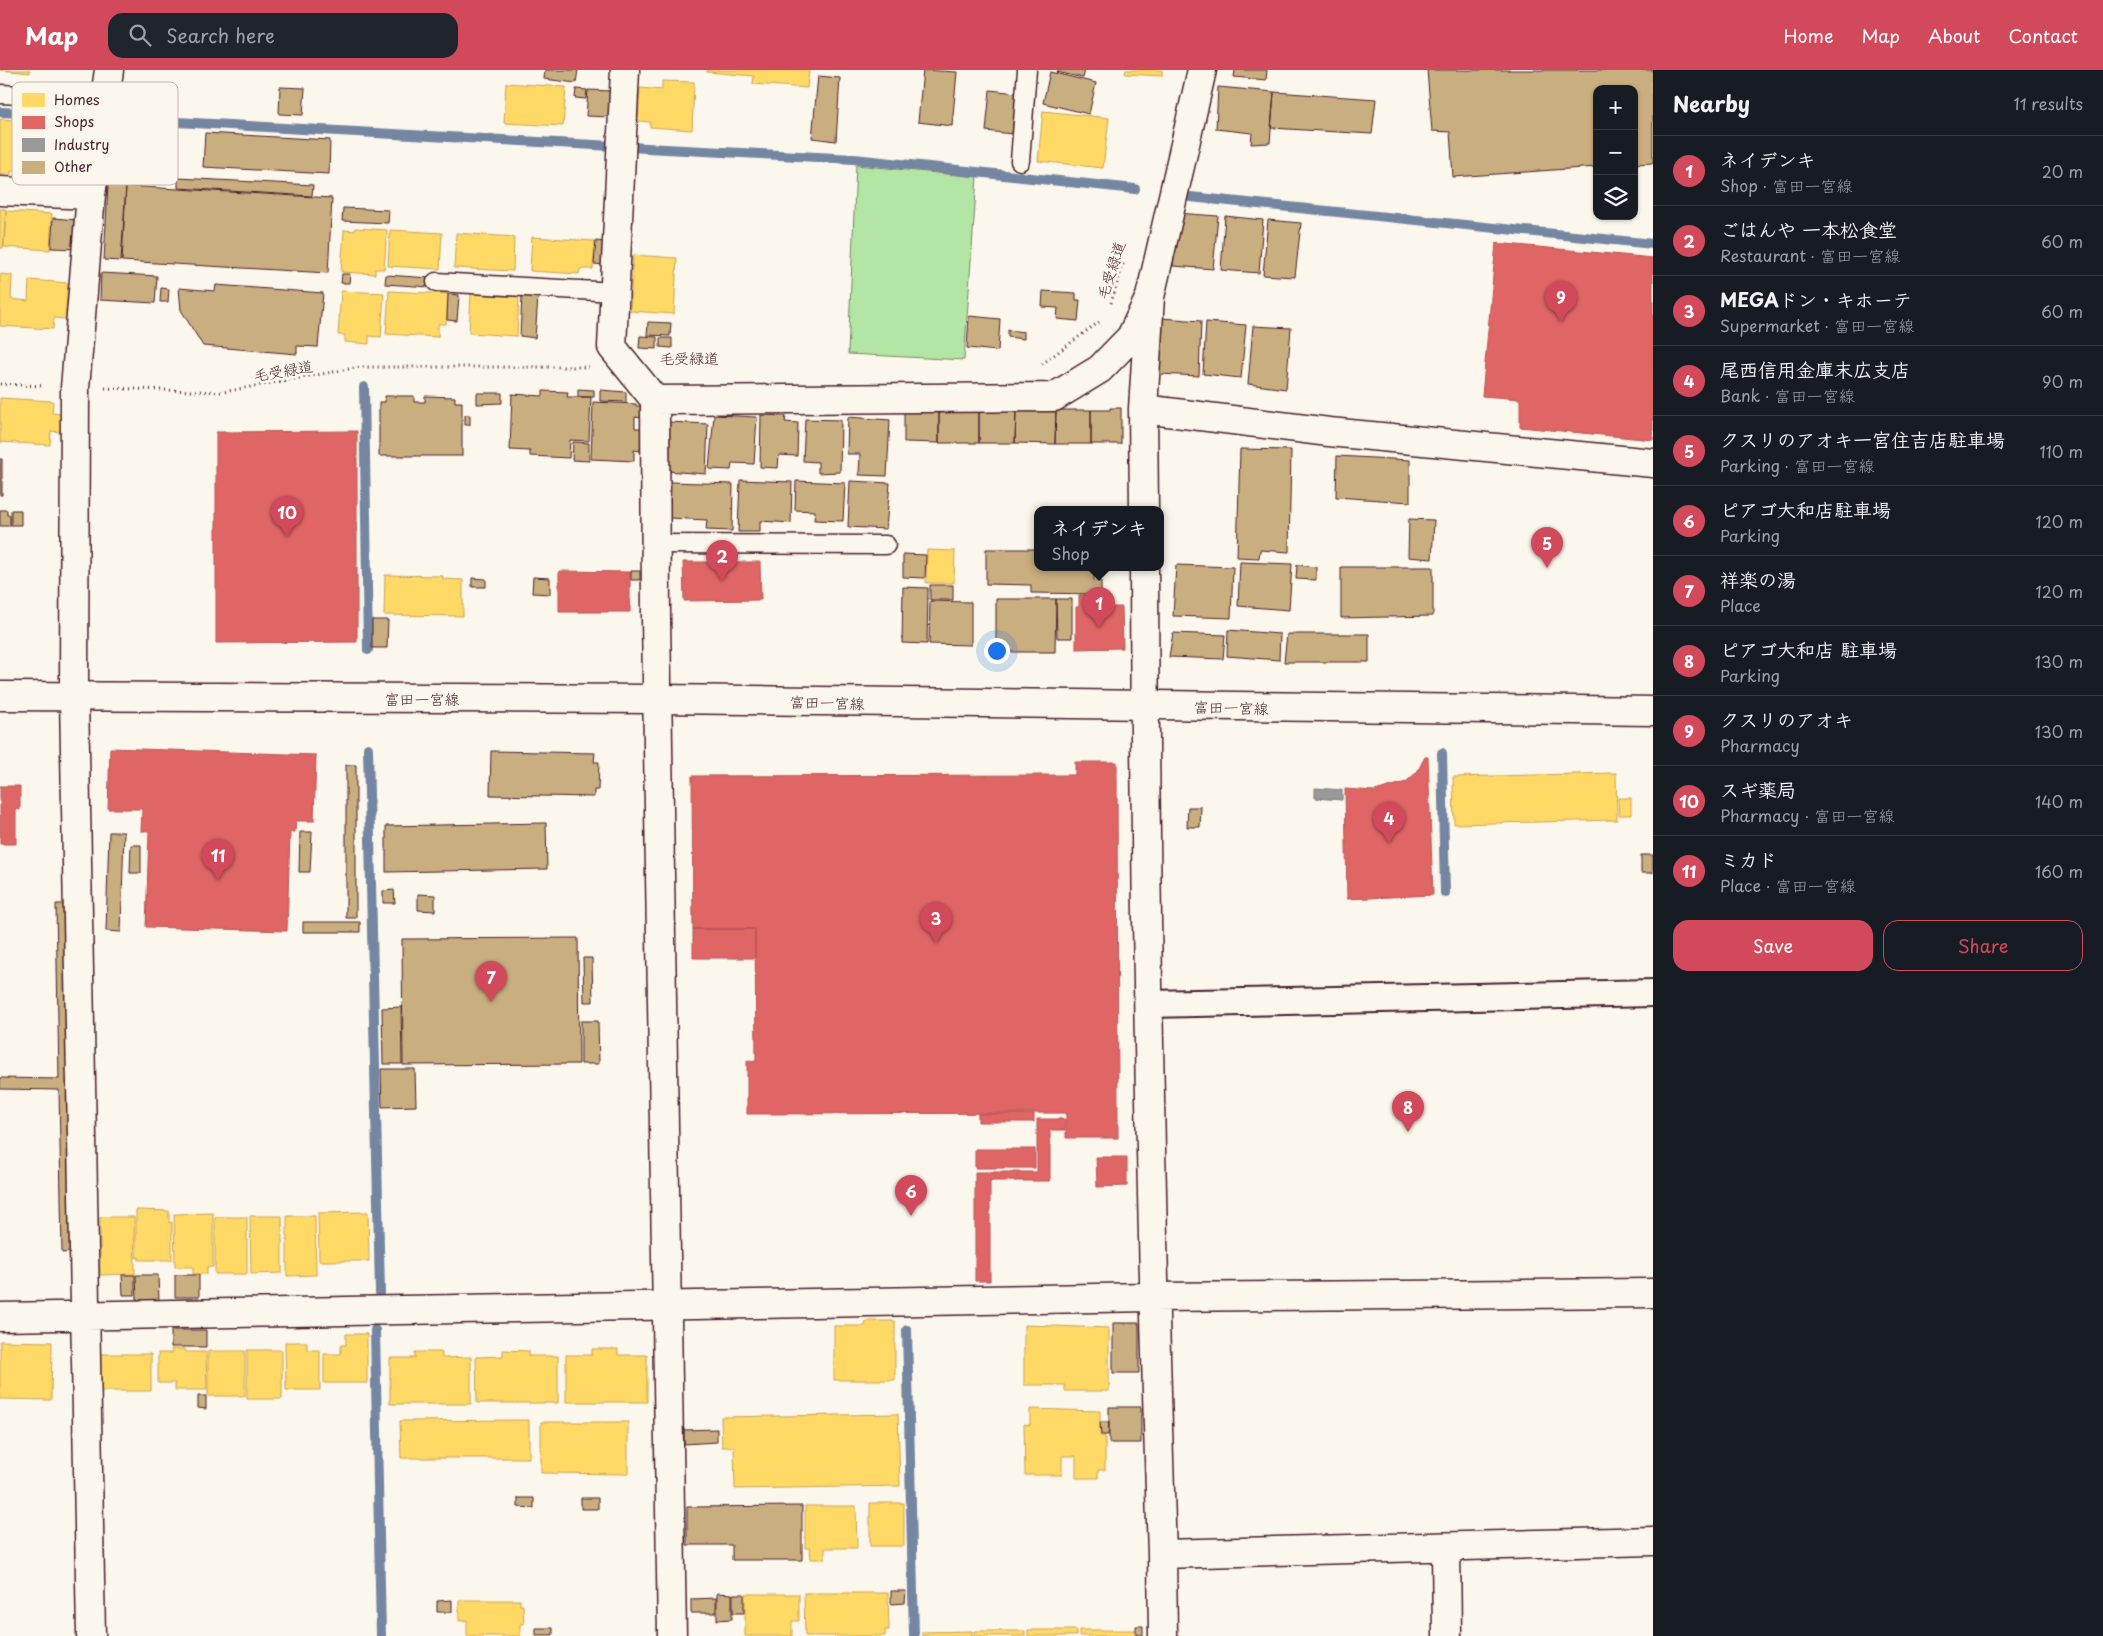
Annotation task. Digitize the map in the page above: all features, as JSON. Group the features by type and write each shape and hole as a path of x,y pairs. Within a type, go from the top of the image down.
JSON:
{"street":[{"path":"625,70 615,292 621,357 655,400 657,699 672,1636"},
{"path":"1144,506 1143,409 1150,297 1202,70"},
{"path":"91,1636 74,695 75,388 92,185"},
{"path":"0,191 91,195"},
{"path":"655,400 1054,397 1100,368 1131,336 1150,297"},
{"path":"1143,409 1329,432 1653,464"},
{"path":"1144,571 1144,707 1153,1297 1164,1636"},
{"name":"富田一宮線","path":"0,696 657,699 1144,707 1653,711"},
{"path":"1148,1004 1653,993"},
{"path":"0,1317 668,1307 1153,1297 1653,1292"},
{"path":"1162,1554 1653,1541"},
{"path":"1446,1547 1448,1636"}],"lane":[{"path":"1020,161 1027,70"},
{"path":"436,282 615,292"},
{"path":"655,544 886,544"}],"path":[{"name":"毛受緑道","path":"1109,308 1127,252"},
{"name":"毛受緑道","path":"1036,366 1043,364 1106,317"},
{"name":"毛受緑道","path":"0,384 223,392 360,367 621,357"}],"green space":[{"path":"856,165 977,177 964,360 848,354"}],"building: Homes":[{"path":"0,70 30,70 30,73"},
{"path":"707,70 809,70 807,88 753,84 754,76 707,72"},
{"path":"1126,70 1162,70 1162,76 1125,74"},
{"path":"662,81 694,82 692,130 650,127 650,122 638,121 640,88 662,90"},
{"path":"506,83 566,87 563,126 504,123"},
{"path":"1043,111 1109,118 1103,168 1038,161"},
{"path":"0,119 12,120 12,171 11,175 2,174 2,177 0,177"},
{"path":"0,209 6,209 3,248 0,248"},
{"path":"6,211 52,214 50,250 4,247"},
{"path":"355,228 387,230 384,269 375,269 375,274 341,272 344,230 355,231"},
{"path":"390,230 442,233 440,269 388,266"},
{"path":"456,233 514,237 513,271 454,268"},
{"path":"532,237 595,241 593,269 580,269 579,274 530,271"},
{"path":"633,255 677,258 674,314 630,311"},
{"path":"0,274 12,275 11,299 28,301 29,280 68,283 65,319 54,318 53,329 0,326"},
{"path":"341,291 384,293 381,337 369,336 369,344 345,342 345,335 338,335"},
{"path":"389,291 448,294 446,324 438,324 438,337 386,334"},
{"path":"471,294 519,297 517,336 469,333"},
{"path":"0,398 53,401 52,413 61,414 60,432 51,431 50,445 0,442"},
{"path":"927,550 955,551 954,583 926,583"},
{"path":"385,575 443,576 443,579 463,580 463,616 384,615"},
{"path":"1616,773 1617,820 1454,824 1453,777"},
{"path":"1618,798 1631,798 1631,815 1619,815"},
{"path":"136,1210 169,1211 169,1223 172,1222 172,1260 139,1260 139,1257 136,1258"},
{"path":"368,1212 369,1261 319,1261 318,1213"},
{"path":"213,1213 213,1267 207,1267 207,1274 193,1274 193,1267 175,1267 174,1214"},
{"path":"250,1216 282,1216 282,1273 251,1274"},
{"path":"287,1216 315,1216 316,1275 287,1276"},
{"path":"100,1217 134,1217 135,1274 100,1275"},
{"path":"215,1217 247,1217 247,1274 215,1274"},
{"path":"866,1321 895,1321 895,1380 834,1380 834,1326 865,1326"},
{"path":"1024,1325 1109,1328 1109,1391 1065,1391 1065,1385 1024,1385"},
{"path":"346,1334 367,1334 367,1383 324,1383 324,1354 341,1354 341,1345 346,1345"},
{"path":"0,1341 52,1342 51,1400 0,1399"},
{"path":"285,1342 307,1342 307,1350 320,1350 320,1390 286,1390"},
{"path":"171,1349 185,1349 186,1352 206,1352 207,1390 175,1390 175,1383 158,1383 158,1353 172,1353"},
{"path":"592,1349 618,1349 618,1355 647,1355 647,1402 566,1402 566,1355 592,1355"},
{"path":"247,1350 282,1350 282,1399 247,1399"},
{"path":"503,1350 529,1351 529,1356 558,1356 558,1403 477,1403 476,1357 503,1356"},
{"path":"208,1351 245,1351 245,1396 208,1396"},
{"path":"415,1352 442,1352 442,1358 471,1357 471,1404 390,1404 390,1358 415,1358"},
{"path":"99,1354 151,1354 151,1391 99,1391"},
{"path":"1030,1409 1100,1411 1100,1436 1105,1436 1105,1470 1098,1470 1098,1478 1076,1478 1076,1456 1062,1456 1062,1475 1025,1475 1024,1424 1030,1425"},
{"path":"898,1414 900,1486 735,1489 734,1447 722,1447 721,1417"},
{"path":"529,1420 529,1458 401,1458 400,1421"},
{"path":"541,1422 628,1422 628,1474 541,1473"},
{"path":"870,1503 904,1503 904,1546 870,1546"},
{"path":"805,1506 856,1506 857,1548 825,1548 825,1559 811,1559 810,1548 805,1548"},
{"path":"804,1593 888,1593 889,1630 885,1630 885,1636 805,1636"},
{"path":"745,1594 799,1594 799,1621 792,1621 792,1636 745,1636"},
{"path":"459,1600 520,1600 520,1605 523,1605 524,1624 520,1624 520,1636 467,1636 467,1620 459,1621"},
{"path":"1028,1630 1076,1630 1076,1636 1028,1636"},
{"path":"1079,1630 1135,1630 1135,1636 1079,1636"},
{"path":"972,1631 972,1636 922,1636 922,1632"},
{"path":"974,1631 1025,1631 1025,1636 974,1636"}],"building: Shops":[{"path":"1496,243 1653,258 1653,440 1520,427 1520,399 1482,396"},
{"path":"357,431 357,642 216,643 216,432"},
{"path":"683,562 760,562 761,600 684,601"},
{"path":"559,571 630,572 630,612 559,612"},
{"path":"1079,595 1108,595 1108,607 1122,607 1123,648 1076,649 1076,607 1079,607"},
{"path":"110,748 316,755 314,821 296,821 295,832 290,832 287,931 146,927 149,831 141,831 142,809 108,809"},
{"path":"1425,757 1428,757 1433,895 1347,899 1345,789 1375,791 1406,782 1417,772"},
{"path":"1075,762 1117,762 1118,1138 1066,1138 1066,1113 747,1114 747,1061 756,1061 755,929 693,929 692,776 1075,775"},
{"path":"0,786 20,786 20,810 16,809 16,844 0,844"},
{"path":"693,929 755,929 755,958 693,958"},
{"path":"978,1114 1034,1114 1034,1122 978,1122"},
{"path":"1037,1119 1065,1119 1065,1130 1050,1130 1050,1181 990,1181 990,1281 975,1281 975,1172 1037,1172"},
{"path":"975,1149 1035,1149 1035,1168 975,1168"},
{"path":"1096,1157 1127,1157 1127,1186 1097,1187"}],"building: Industry":[{"path":"1315,788 1342,790 1342,800 1315,798"}],"building: Other":[{"path":"545,70 578,70 576,83 544,79"},
{"path":"923,70 957,72 952,126 918,122"},
{"path":"1058,70 1085,70 1083,78 1057,72"},
{"path":"1235,70 1267,70 1266,80 1234,77"},
{"path":"1427,70 1653,70 1653,163 1638,164 1638,85 1593,85 1593,167 1453,177 1450,132 1432,131"},
{"path":"1050,72 1096,83 1089,114 1043,103"},
{"path":"818,76 840,78 836,141 812,138"},
{"path":"280,87 305,88 303,115 279,114"},
{"path":"1218,87 1274,92 1270,143 1251,144 1252,133 1216,129"},
{"path":"576,89 587,90 586,99 575,98"},
{"path":"588,90 612,91 611,117 586,116"},
{"path":"990,90 1017,93 1012,134 986,131"},
{"path":"1274,92 1376,99 1372,134 1271,128"},
{"path":"205,133 330,140 329,174 203,167"},
{"path":"178,178 313,185 312,196 178,188"},
{"path":"108,185 126,186 121,261 104,260"},
{"path":"126,186 332,198 328,273 122,261"},
{"path":"343,208 389,210 388,223 342,221"},
{"path":"1176,213 1218,216 1213,269 1173,266"},
{"path":"1225,216 1263,220 1259,273 1221,270"},
{"path":"53,218 77,220 75,249 51,248"},
{"path":"1268,220 1301,223 1295,277 1263,275"},
{"path":"596,241 605,242 604,265 594,264"},
{"path":"101,273 157,276 155,303 100,300"},
{"path":"342,274 350,274 349,283 341,283"},
{"path":"386,275 430,278 430,287 385,284"},
{"path":"216,285 323,293 318,347 297,346 297,354 203,346 181,310 179,288 215,291"},
{"path":"161,288 169,289 168,302 160,302"},
{"path":"1043,291 1076,293 1076,300 1080,300 1078,321 1057,319 1058,308 1042,307"},
{"path":"448,294 459,295 457,321 447,320"},
{"path":"522,296 538,297 535,338 520,336"},
{"path":"969,316 1000,319 998,351 967,348"},
{"path":"1162,318 1201,321 1199,376 1159,374"},
{"path":"648,322 671,323 670,336 647,335"},
{"path":"1206,322 1246,325 1241,378 1203,374"},
{"path":"1253,326 1291,328 1286,389 1248,384"},
{"path":"1008,330 1024,332 1024,339 1008,337"},
{"path":"640,336 657,337 657,349 639,348"},
{"path":"660,338 672,338 672,348 660,347"},
{"path":"578,389 594,390 594,397 578,397"},
{"path":"600,390 626,392 626,402 600,401"},
{"path":"543,391 568,392 567,397 591,397 589,441 570,440 569,458 530,456 530,451 510,450 512,394 543,396"},
{"path":"477,393 502,393 502,403 477,404"},
{"path":"385,396 414,396 414,402 425,402 425,396 455,397 455,402 462,402 462,456 379,456 379,402 385,402"},
{"path":"593,402 636,404 636,406 642,406 642,418 635,417 635,428 642,428 640,451 634,450 634,461 591,459"},
{"path":"1110,408 1121,408 1121,444 1091,444 1091,410 1110,410"},
{"path":"904,409 939,409 939,443 904,442"},
{"path":"939,409 979,410 979,443 939,443"},
{"path":"979,410 1016,410 1015,443 979,443"},
{"path":"1016,410 1056,410 1055,444 1015,443"},
{"path":"1056,410 1091,410 1091,444 1055,444"},
{"path":"465,415 470,415 470,425 465,425"},
{"path":"714,415 757,417 754,464 732,463 731,470 709,469"},
{"path":"761,415 786,416 785,422 798,423 797,456 779,455 778,468 760,467"},
{"path":"848,417 890,420 887,476 859,475 860,454 847,454"},
{"path":"805,419 841,420 840,472 818,473 818,462 803,461"},
{"path":"669,422 708,424 706,474 666,471"},
{"path":"573,442 589,443 589,461 572,460"},
{"path":"1240,449 1291,450 1289,552 1260,550 1259,558 1237,557"},
{"path":"1337,456 1410,460 1410,502 1336,497"},
{"path":"0,459 2,459 2,495 0,495"},
{"path":"740,480 792,482 791,523 760,521 760,532 738,532"},
{"path":"796,481 845,483 843,521 814,520 815,511 795,510"},
{"path":"850,481 890,483 886,529 848,527"},
{"path":"671,482 733,484 732,531 706,530 707,520 670,518"},
{"path":"0,510 7,510 7,515 10,515 10,526 0,526"},
{"path":"11,510 21,510 21,525 11,525"},
{"path":"1409,519 1434,520 1432,559 1408,557"},
{"path":"986,549 1034,549 1034,571 1094,571 1094,580 1101,581 1101,594 1031,593 1031,585 986,584"},
{"path":"903,554 926,555 925,578 903,577"},
{"path":"1240,562 1292,564 1289,610 1238,606"},
{"path":"1176,565 1233,567 1231,618 1173,616"},
{"path":"1297,565 1316,567 1316,580 1296,579"},
{"path":"1341,567 1433,567 1433,616 1341,618"},
{"path":"631,571 640,571 640,580 631,580"},
{"path":"533,577 550,578 550,594 532,593"},
{"path":"472,578 486,579 486,587 472,587"},
{"path":"930,585 953,585 953,600 930,600"},
{"path":"903,587 928,588 927,644 902,643"},
{"path":"996,599 1056,599 1055,652 996,652"},
{"path":"1056,599 1072,599 1072,638 1057,638"},
{"path":"930,601 971,602 971,645 929,644"},
{"path":"372,620 388,620 387,648 372,648"},
{"path":"1228,630 1280,634 1279,660 1227,656"},
{"path":"1173,633 1225,635 1223,659 1169,657"},
{"path":"1287,634 1369,634 1369,662 1284,662"},
{"path":"491,751 595,753 594,762 599,762 598,790 594,790 594,797 490,795"},
{"path":"346,765 356,765 356,918 346,918"},
{"path":"1188,807 1201,807 1200,827 1187,827"},
{"path":"546,823 547,869 386,872 386,826"},
{"path":"109,832 124,832 121,932 106,931"},
{"path":"300,832 312,832 310,872 299,872"},
{"path":"131,845 141,845 141,873 130,873"},
{"path":"1641,855 1653,855 1653,873 1641,873"},
{"path":"394,890 395,903 383,903 383,891"},
{"path":"418,894 435,895 435,911 418,910"},
{"path":"56,904 68,904 73,1252 62,1253 59,1090 0,1089 0,1078 59,1079"},
{"path":"303,922 360,922 360,932 303,932"},
{"path":"578,938 579,1064 403,1065 402,939"},
{"path":"583,958 592,958 593,1002 584,1002"},
{"path":"401,1007 402,1064 383,1064 382,1008"},
{"path":"581,1021 598,1021 599,1064 581,1064"},
{"path":"381,1069 415,1069 416,1106 382,1107"},
{"path":"122,1275 135,1275 135,1295 123,1295"},
{"path":"136,1275 158,1275 159,1301 137,1301"},
{"path":"175,1275 199,1275 199,1297 175,1297"},
{"path":"1113,1323 1139,1323 1139,1373 1113,1373"},
{"path":"171,1330 206,1330 206,1347 171,1347"},
{"path":"198,1396 206,1396 206,1409 198,1408"},
{"path":"1109,1407 1141,1407 1141,1443 1109,1443"},
{"path":"1100,1422 1109,1422 1108,1435 1101,1435"},
{"path":"717,1429 717,1442 684,1444 684,1430"},
{"path":"518,1498 534,1498 534,1508 518,1507"},
{"path":"581,1498 598,1498 598,1509 581,1509"},
{"path":"802,1506 802,1560 732,1560 732,1545 687,1545 687,1507"},
{"path":"891,1591 906,1591 905,1603 891,1604"},
{"path":"717,1593 732,1594 732,1619 717,1620"},
{"path":"733,1594 744,1594 744,1613 733,1613"},
{"path":"716,1598 716,1613 691,1613 691,1599"},
{"path":"452,1600 452,1612 437,1612 437,1601"},
{"path":"1136,1626 1143,1626 1143,1635 1136,1635"},
{"path":"536,1628 553,1628 553,1635 536,1635"}],"waterway":[{"path":"0,112 12,113"},
{"path":"178,122 613,146"},
{"path":"628,147 854,159 1135,189"},
{"path":"1190,197 1653,244"},
{"path":"364,387 368,650"},
{"path":"368,748 380,1293"},
{"path":"1442,753 1445,893"},
{"path":"375,1330 381,1636"},
{"path":"907,1330 914,1636"}],"place":[{"name":"クスリのアオキ","path":"1561,322"},
{"name":"スギ薬局","path":"287,537"},
{"name":"クスリのアオキ一宮住吉店駐車場","path":"1547,568"},
{"name":"ごはんや 一本松食堂","path":"722,581"},
{"name":"ネイデンキ","path":"1099,628"},
{"name":"尾西信用金庫末広支店","path":"1389,843"},
{"name":"ミカド","path":"218,880"},
{"name":"MEGAドン・キホーテ","path":"936,943"},
{"name":"祥楽の湯","path":"491,1002"},
{"name":"ピアゴ大和店 駐車場","path":"1408,1132"},
{"name":"ピアゴ大和店駐車場","path":"911,1216"}]}
